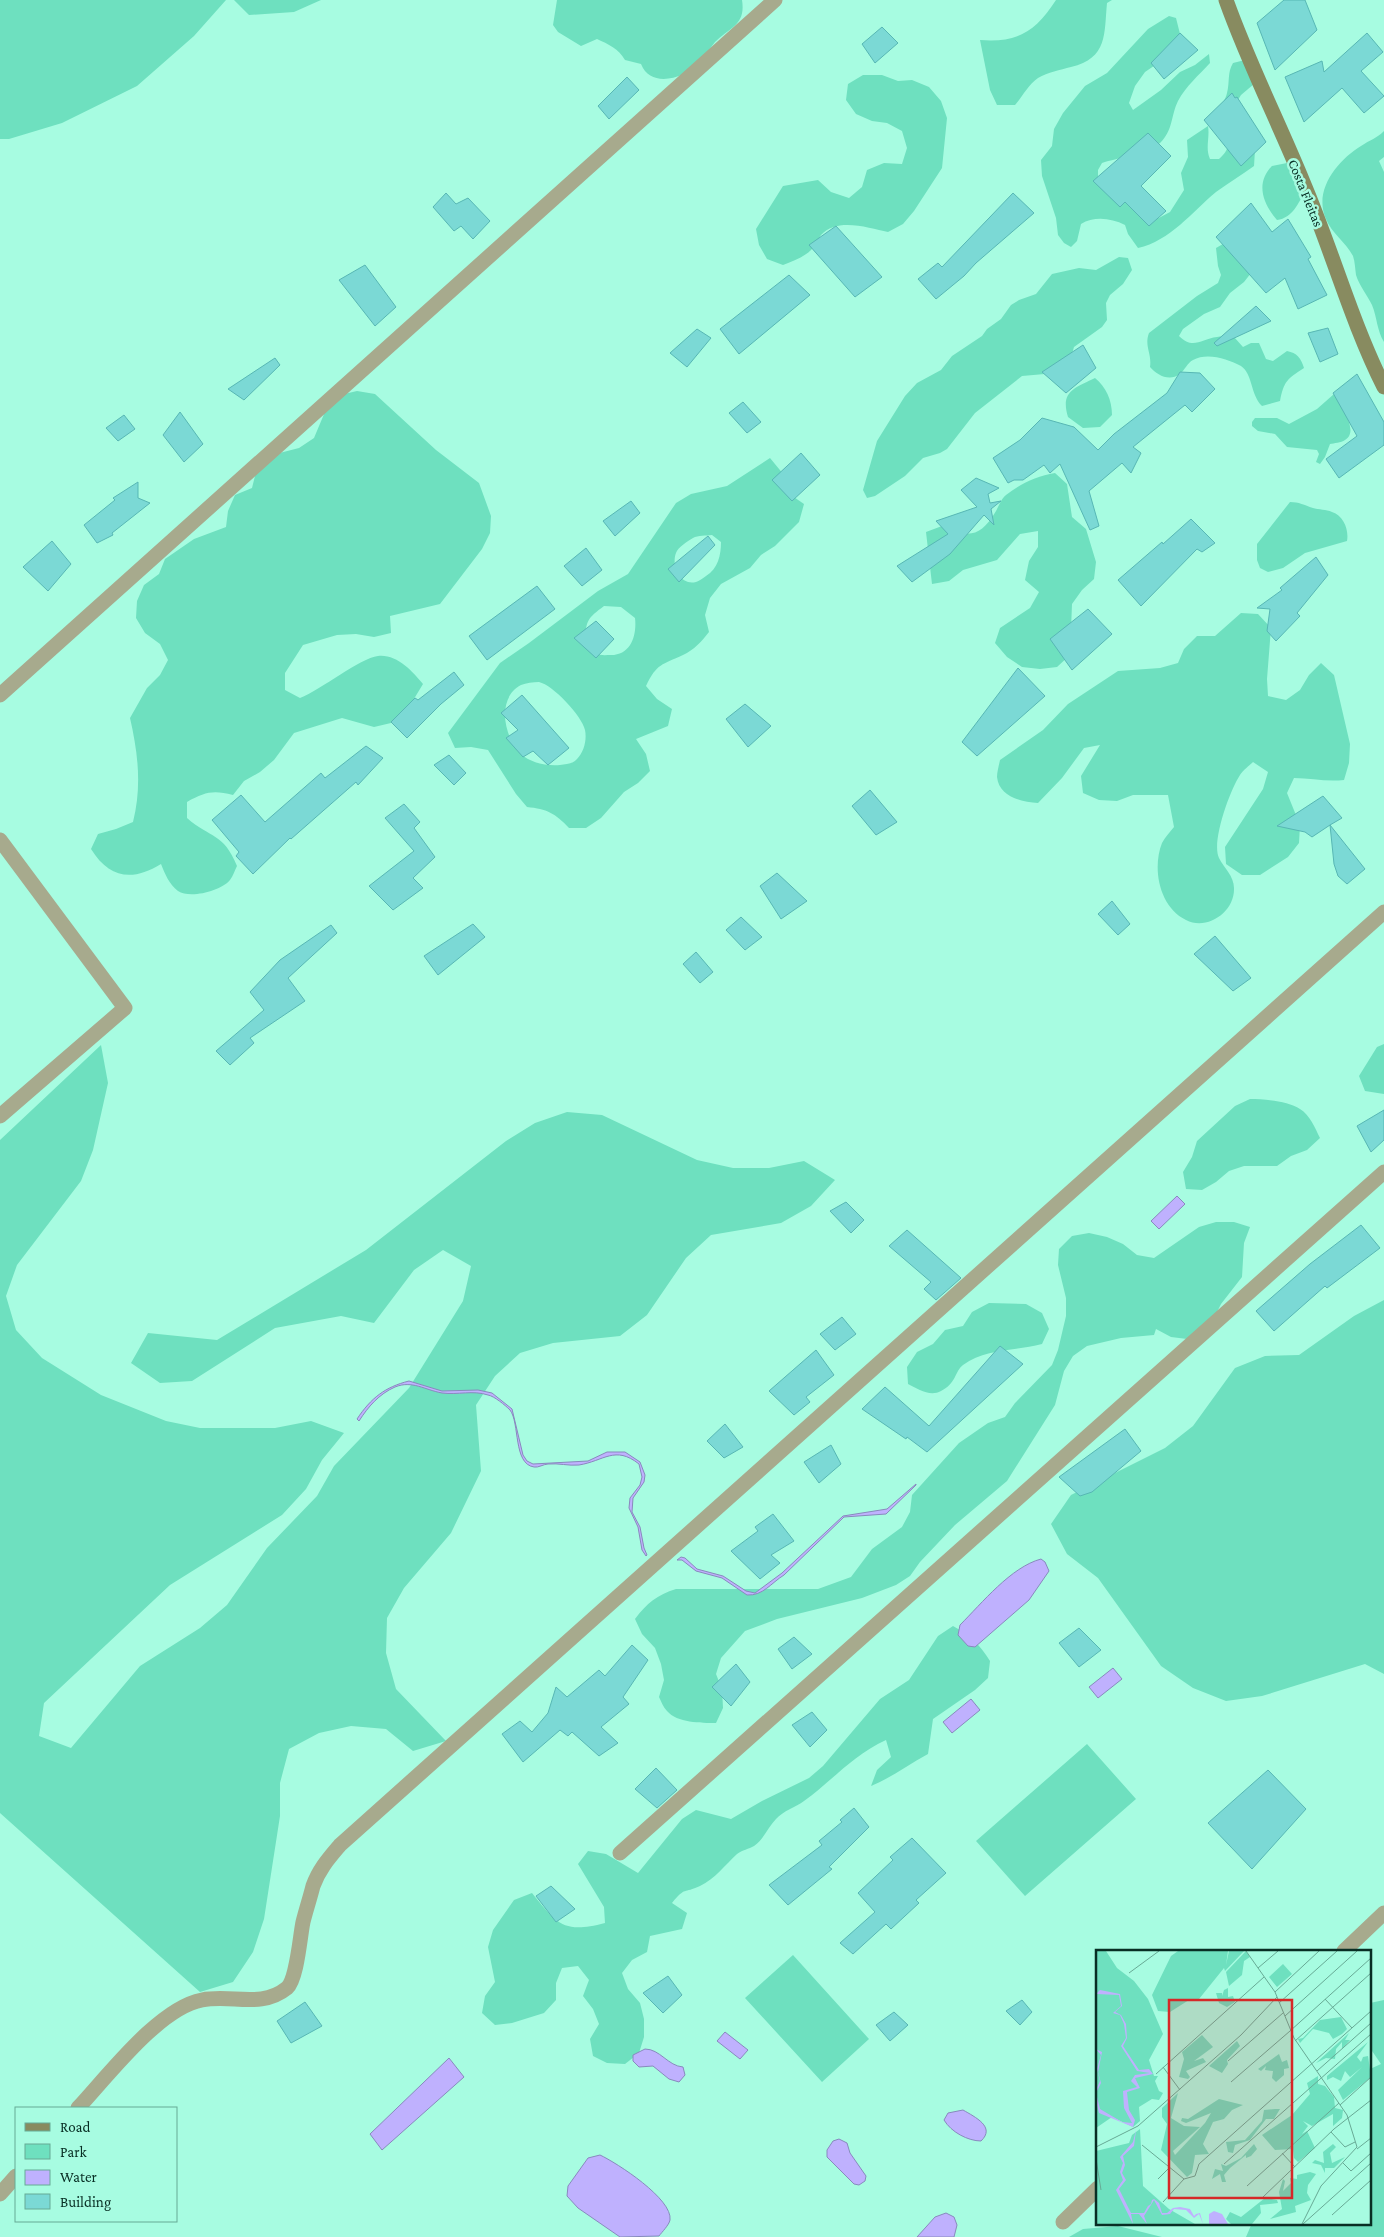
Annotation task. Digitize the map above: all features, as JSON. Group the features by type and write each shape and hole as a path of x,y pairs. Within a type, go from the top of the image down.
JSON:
{"main road":[{"name":"Costa Fleitas","path":"1226,0 1238,33 1304,183 1364,346 1384,387"}],"street":[{"path":"0,695 775,0"},
{"path":"0,840 124,1008 0,1116"},
{"path":"79,2107 143,2038 170,2014 202,2000 258,2001 275,1995 289,1986 297,1960 303,1924 314,1885 321,1868 340,1845 1384,912"},
{"path":"620,1853 1384,1172"},
{"path":"1345,1950 1384,1913"},
{"path":"0,2194 15,2177"},
{"path":"1063,2222 1096,2190"}],"green space":[{"path":"0,0 226,0 194,36 137,86 62,123 9,139 0,139"},
{"path":"234,0 321,0 294,12 249,15"},
{"path":"557,0 742,0 743,8 742,15 736,25 715,42 699,64 677,77 660,79 652,77 641,64 625,60 616,50 597,39 581,46 558,32 553,25"},
{"path":"1056,0 1112,0 1107,3 1104,34 1098,51 1092,58 1083,63 1038,78 1015,105 997,105 990,90 980,40 1005,39 1025,33 1041,20"},
{"path":"1169,16 1176,18 1180,34 1167,57 1145,72 1135,86 1129,103 1133,110 1161,90 1180,72 1195,65 1209,54 1210,63 1181,96 1167,133 1160,143 1141,152 1102,163 1098,170 1098,179 1155,220 1170,212 1184,190 1181,173 1188,157 1187,140 1208,126 1208,151 1210,159 1219,159 1228,147 1220,110 1227,93 1229,74 1233,63 1245,60 1254,84 1241,95 1236,103 1255,150 1254,166 1216,192 1180,225 1150,244 1138,248 1128,234 1125,225 1108,219 1097,219 1081,224 1077,241 1071,247 1064,243 1058,235 1056,218 1042,176 1041,160 1052,146 1054,129 1063,113 1085,86 1107,73 1148,29"},
{"path":"863,75 882,75 898,81 912,80 929,87 941,101 947,118 942,168 914,211 903,224 888,232 863,226 836,226 821,235 816,245 799,258 783,265 767,259 759,245 756,229 783,186 818,180 831,192 849,198 862,187 867,170 884,163 902,164 907,148 902,131 887,123 872,121 856,114 846,100 848,84"},
{"path":"1384,131 1384,157 1379,161 1384,172 1384,342 1372,305 1357,279 1353,256 1326,219 1323,197 1330,177 1344,159"},
{"path":"1292,162 1306,190 1291,213 1283,219 1277,220 1268,207 1262,186 1272,166"},
{"path":"1223,244 1255,268 1244,282 1230,293 1220,307 1204,314 1183,329 1179,336 1193,343 1211,338 1234,337 1243,347 1251,343 1259,343 1266,359 1273,361 1287,351 1296,355 1304,368 1287,381 1280,401 1262,406 1255,396 1245,370 1241,366 1224,359 1199,358 1191,361 1180,374 1172,377 1160,375 1150,367 1147,342 1149,333 1197,296 1218,283 1221,275 1216,248"},
{"path":"1119,257 1128,258 1132,270 1123,284 1110,295 1106,303 1107,320 1102,327 1074,347 1069,364 1056,373 1022,376 975,413 947,449 923,458 905,476 875,496 867,498 863,490 877,441 905,396 917,383 941,370 952,356 982,336 987,329 1001,319 1011,305 1036,294 1052,274 1079,268 1096,270"},
{"path":"1095,378 1108,394 1112,415 1100,427 1083,428 1068,417 1066,401 1071,392 1076,388"},
{"path":"357,391 375,394 436,450 479,483 491,516 490,533 482,549 440,604 390,616 391,633 374,637 356,634 337,635 303,645 285,673 285,690 300,698 361,662 378,656 392,658 404,664 423,684 406,712 391,723 374,727 342,718 294,733 274,760 260,772 244,781 233,795 209,793 187,802 187,818 221,841 232,855 237,866 226,884 205,893 190,894 178,891 172,885 161,864 150,870 131,875 113,871 98,859 91,849 98,834 133,822 136,809 138,770 130,718 147,688 160,675 168,660 160,644 145,633 136,618 137,601 144,585 159,574 165,559 194,539 226,527 228,511 235,495 252,488 256,472 264,457 299,448 314,438 327,407 340,395"},
{"path":"1334,394 1350,424 1349,436 1345,440 1330,444 1320,464 1316,462 1319,454 1317,450 1287,447 1275,434 1258,431 1252,426 1255,418 1277,418 1289,424 1317,409"},
{"path":"770,458 784,475 788,493 804,504 799,522 775,546 761,555 750,568 721,584 710,598 705,615 709,632 704,639 687,653 665,663 650,678 646,686 657,699 672,709 668,726 636,739 646,754 650,771 638,783 624,792 601,818 586,828 569,828 550,813 527,807 516,794 488,750 471,747 455,748 448,733 500,663 598,591 628,574 676,503 691,494 727,486","holes":["712,535 721,542 716,566 710,573 696,582 685,581 676,569 675,558 677,551 683,544 695,537","604,606 621,607 635,618 634,637 628,648 618,654 599,655 596,653 585,640 586,628 591,617","539,682 545,684 559,695 579,717 583,724 586,738 581,753 575,761 560,765 544,764 524,756 514,746 507,728 505,708 513,691 527,683"]},
{"path":"1055,473 1067,484 1072,517 1086,529 1096,562 1094,579 1082,590 1072,604 1070,655 1057,667 1040,669 1022,667 1007,657 995,643 1000,628 1030,608 1039,592 1025,580 1029,561 1038,547 1038,531 1020,534 997,560 963,570 949,581 932,584 926,532 942,526 966,534 979,531 990,520 1006,495 1029,481"},
{"path":"1290,502 1315,509 1327,510 1336,514 1345,524 1347,541 1305,553 1283,568 1268,572 1260,568 1257,560 1257,544"},
{"path":"1241,613 1258,614 1271,628 1267,679 1268,696 1286,700 1300,690 1309,675 1321,663 1334,675 1350,744 1349,763 1344,780 1331,781 1294,778 1287,793 1300,825 1299,843 1288,857 1260,875 1242,875 1226,864 1225,847 1263,789 1268,772 1253,762 1243,771 1236,782 1223,816 1219,829 1217,850 1219,858 1234,884 1233,897 1225,912 1218,917 1211,921 1194,923 1177,914 1169,906 1160,886 1158,875 1159,853 1163,841 1174,827 1168,795 1133,795 1117,801 1099,800 1083,793 1081,776 1100,745 1084,748 1062,778 1038,803 1019,800 1007,794 999,784 997,773 1000,760 1043,730 1068,704 1118,671 1160,668 1178,663 1184,649 1197,636 1215,636"},
{"path":"1384,1044 1384,1094 1365,1091 1359,1076 1377,1047"},
{"path":"101,1045 108,1083 93,1150 81,1181 17,1265 6,1296 16,1330 42,1358 101,1395 166,1421 200,1428 275,1428 311,1421 344,1433 322,1460 306,1489 282,1515 170,1585 44,1703 39,1736 71,1748 140,1666 200,1628 227,1605 267,1548 317,1496 334,1466 409,1388 463,1301 471,1266 443,1250 414,1270 374,1323 341,1316 275,1328 192,1381 160,1383 131,1363 148,1333 217,1340 366,1250 506,1141 535,1123 567,1112 602,1115 697,1160 733,1168 769,1168 804,1161 835,1180 811,1206 781,1223 711,1235 686,1258 647,1315 620,1336 553,1343 520,1353 495,1376 476,1405 481,1471 451,1533 404,1588 387,1618 386,1653 396,1689 446,1741 413,1751 386,1729 351,1726 319,1733 289,1749 280,1783 280,1816 264,1919 253,1952 233,1982 200,1992 0,1813 0,1140"},
{"path":"1250,1099 1283,1102 1295,1106 1309,1118 1320,1138 1307,1150 1291,1156 1277,1166 1244,1166 1229,1171 1216,1182 1202,1190 1186,1189 1183,1172 1192,1157 1197,1141 1235,1106"},
{"path":"1216,1222 1234,1222 1250,1227 1244,1243 1242,1277 1221,1304 1213,1320 1187,1339 1171,1337 1156,1329 1154,1335 1121,1338 1087,1346 1073,1356 1064,1371 1055,1405 1007,1481 955,1525 920,1562 910,1576 896,1585 862,1598 777,1619 745,1631 721,1658 716,1674 722,1689 723,1708 716,1723 683,1720 671,1715 663,1706 659,1697 664,1680 655,1648 642,1634 635,1619 648,1604 663,1594 676,1589 818,1589 851,1577 872,1549 902,1527 910,1512 912,1495 959,1443 988,1423 1005,1417 1015,1403 1052,1365 1058,1350 1066,1316 1066,1298 1058,1265 1059,1249 1072,1236 1089,1233 1107,1237 1123,1244 1137,1255 1154,1258 1199,1227"},
{"path":"1384,1300 1384,1674 1365,1664 1262,1696 1226,1701 1193,1688 1161,1666 1098,1578 1067,1554 1051,1524 1071,1495 1165,1448 1193,1426 1235,1368 1265,1356 1299,1355 1354,1316"},
{"path":"989,1303 1026,1304 1042,1313 1049,1329 1042,1344 991,1353 972,1360 960,1368 950,1385 937,1393 924,1392 908,1384 907,1367 917,1352 933,1344 945,1330 963,1326 972,1312"},
{"path":"953,1626 970,1637 986,1655 990,1661 988,1678 975,1690 933,1719 928,1754 871,1786 877,1770 891,1757 886,1740 874,1746 853,1760 804,1801 779,1816 761,1840 754,1846 739,1853 710,1880 683,1892 672,1903 687,1913 682,1929 650,1936 647,1952 632,1960 622,1973 628,1989 640,2003 644,2019 644,2037 639,2053 625,2064 607,2063 593,2056 590,2039 599,2024 593,2009 583,1996 589,1980 578,1966 562,1968 556,1983 556,2000 544,2013 512,2023 495,2025 482,2013 485,1996 495,1982 488,1947 493,1930 514,1900 532,1893 555,1919 570,1927 605,1923 604,1907 578,1864 588,1851 606,1854 638,1873 682,1819 696,1810 731,1819 762,1801 809,1778 823,1766 880,1699 909,1680 938,1636"},
{"path":"1087,1744 1136,1799 1025,1896 976,1841"},
{"path":"793,1955 869,2039 822,2082 745,1998"},
{"path":"1384,2000 1384,2237 1246,2237 1252,2224 1372,2224 1372,2068 1381,2064 1372,2051 1372,2003"},
{"path":"1118,2226 1162,2237 1069,2237 1083,2229"}],"water":[{"path":"1177,1196 1185,1204 1159,1229 1151,1221"},
{"path":"409,1381 442,1391 478,1390 492,1393 512,1409 523,1455 527,1461 533,1464 588,1461 607,1452 625,1452 640,1462 645,1475 644,1482 633,1498 632,1512 640,1527 647,1555 642,1550 638,1527 629,1508 630,1498 640,1485 642,1477 639,1464 631,1458 616,1455 579,1465 546,1464 534,1467 527,1464 520,1451 515,1424 510,1410 493,1397 482,1394 442,1393 413,1385 401,1385 384,1393 370,1406 359,1421 357,1419 379,1394 400,1383"},
{"path":"916,1484 886,1514 844,1517 784,1575 767,1588 753,1595 747,1595 722,1578 696,1571 682,1560 677,1560 681,1557 685,1558 697,1569 723,1576 746,1591 755,1593 782,1573 843,1516 887,1509"},
{"path":"1041,1559 1045,1562 1049,1571 1029,1600 975,1647 968,1646 958,1635 960,1625 1008,1578 1030,1563"},
{"path":"1113,1668 1122,1679 1098,1698 1089,1687"},
{"path":"971,1699 980,1710 952,1733 943,1722"},
{"path":"725,2032 748,2050 740,2059 717,2041"},
{"path":"645,2049 655,2052 673,2064 683,2067 685,2075 679,2082 669,2079 653,2066 639,2067 633,2061 633,2055"},
{"path":"449,2058 464,2077 382,2150 370,2134"},
{"path":"963,2110 978,2119 985,2127 985,2136 981,2141 960,2135 944,2120 948,2113"},
{"path":"839,2139 847,2143 850,2153 866,2176 865,2181 859,2185 854,2184 827,2157 827,2150 833,2141"},
{"path":"600,2155 630,2174 654,2192 663,2202 669,2212 670,2220 659,2236 620,2237 578,2208 567,2196 568,2186 588,2158"},
{"path":"946,2213 954,2217 957,2225 954,2237 917,2237 935,2217"}],"building":[{"path":"1284,0 1305,0 1317,30 1275,70 1257,23"},
{"path":"882,27 898,43 875,63 862,44"},
{"path":"1180,33 1198,50 1164,79 1151,63"},
{"path":"1367,33 1383,52 1361,71 1384,96 1364,113 1342,88 1304,122 1285,77 1322,61 1324,72"},
{"path":"627,77 639,90 609,119 598,106"},
{"path":"1232,93 1235,98 1237,97 1266,142 1241,166 1204,120"},
{"path":"1148,133 1171,156 1141,186 1166,211 1149,226 1125,202 1120,207 1093,181"},
{"path":"446,193 456,204 468,198 490,221 473,239 461,226 454,231 433,207"},
{"path":"1013,193 1034,213 936,299 918,279 938,263 942,267"},
{"path":"1251,203 1272,232 1288,219 1311,257 1308,259 1327,295 1298,309 1285,278 1266,293 1216,237"},
{"path":"836,226 882,277 855,297 809,245"},
{"path":"365,265 396,307 375,326 339,280"},
{"path":"789,275 810,295 739,354 720,329"},
{"path":"1256,306 1271,321 1217,346 1214,343"},
{"path":"1328,328 1338,354 1320,362 1308,333"},
{"path":"697,329 711,338 687,367 670,353"},
{"path":"1083,345 1096,368 1066,393 1042,372"},
{"path":"275,358 280,365 244,400 228,389"},
{"path":"1180,372 1200,373 1215,389 1192,412 1185,405 1133,447 1141,453 1131,473 1122,463 1089,491 1099,526 1090,530 1060,464 1050,473 1044,465 1023,480 1014,480 1008,483 993,458 1020,440 1042,418 1074,427 1098,450 1114,434 1167,393"},
{"path":"1357,374 1384,422 1384,445 1339,478 1326,459 1357,436 1333,393"},
{"path":"743,402 761,422 747,433 729,413"},
{"path":"180,412 203,444 184,462 163,435"},
{"path":"124,415 135,429 118,441 106,428"},
{"path":"801,453 820,475 792,501 772,480"},
{"path":"976,478 999,488 988,494 990,503 1001,501 991,509 994,525 984,515 950,554 912,582 897,566 948,534 936,521 977,507 961,490"},
{"path":"138,482 138,498 150,503 112,533 113,535 97,543 84,525 115,500 113,498"},
{"path":"631,501 640,513 615,536 603,521"},
{"path":"1191,519 1215,543 1202,552 1197,549 1141,606 1118,580"},
{"path":"708,536 715,545 679,582 668,569"},
{"path":"52,541 71,564 48,591 23,567"},
{"path":"586,548 602,570 582,586 564,566"},
{"path":"1316,557 1328,575 1297,613 1300,616 1276,641 1267,631 1270,609 1257,608 1282,590 1280,588"},
{"path":"537,586 555,609 487,660 469,636"},
{"path":"1088,609 1112,634 1072,670 1050,639"},
{"path":"596,621 614,639 596,658 574,638"},
{"path":"1018,668 1045,696 977,756 962,742"},
{"path":"454,672 464,685 441,704 407,738 391,722 415,698 418,700"},
{"path":"522,695 569,748 548,765 533,751 523,757 506,738 518,730 501,713"},
{"path":"745,704 771,726 748,747 726,719"},
{"path":"366,746 383,758 358,785 356,782 290,838 253,874 236,856 239,852 212,820 241,795 265,822 321,773 325,778"},
{"path":"449,755 466,773 454,785 434,765"},
{"path":"870,790 897,822 876,835 852,806"},
{"path":"1323,796 1342,818 1312,837 1305,832 1277,826"},
{"path":"404,804 420,822 414,828 435,857 413,878 423,888 393,910 369,886 414,851 385,818"},
{"path":"1330,825 1365,869 1347,884 1338,876 1334,864"},
{"path":"777,873 807,901 781,919 760,886"},
{"path":"1112,901 1130,924 1118,935 1098,914"},
{"path":"741,917 762,937 745,950 726,930"},
{"path":"473,924 485,937 438,975 424,956"},
{"path":"331,925 337,933 288,978 305,1001 250,1038 254,1043 230,1065 216,1051 264,1010 250,992 280,960"},
{"path":"1215,936 1251,978 1233,991 1194,954"},
{"path":"696,952 713,972 700,983 683,964"},
{"path":"1384,1110 1384,1140 1371,1152 1357,1126"},
{"path":"846,1202 864,1220 851,1233 830,1211"},
{"path":"1361,1225 1380,1248 1327,1288 1325,1286 1274,1331 1256,1311 1310,1264"},
{"path":"907,1230 961,1278 936,1300 924,1289 931,1282 889,1246"},
{"path":"842,1317 856,1334 835,1350 820,1334"},
{"path":"1000,1346 1023,1364 927,1452 862,1409 885,1387 929,1426"},
{"path":"816,1350 834,1375 806,1397 810,1402 794,1415 769,1391"},
{"path":"725,1424 743,1447 724,1458 707,1441"},
{"path":"1125,1429 1141,1451 1092,1492 1080,1496 1059,1477"},
{"path":"831,1445 841,1464 819,1483 804,1462"},
{"path":"773,1514 794,1541 771,1555 780,1563 760,1579 731,1551 758,1531 755,1527"},
{"path":"1079,1628 1101,1650 1079,1667 1059,1643"},
{"path":"794,1637 812,1654 792,1669 778,1649"},
{"path":"632,1645 648,1660 623,1697 629,1704 601,1727 618,1743 599,1756 572,1732 568,1736 560,1730 523,1762 502,1734 520,1721 532,1732 548,1713 556,1687 567,1697 599,1670 605,1676"},
{"path":"736,1664 750,1682 731,1706 712,1687"},
{"path":"812,1712 827,1730 810,1747 792,1725"},
{"path":"656,1768 677,1790 657,1808 635,1789"},
{"path":"1268,1770 1306,1809 1252,1869 1208,1823"},
{"path":"854,1808 869,1827 829,1867 832,1869 788,1905 769,1885 822,1845 819,1841 842,1822 840,1820"},
{"path":"912,1838 946,1873 916,1900 919,1903 891,1929 886,1924 853,1954 840,1943 875,1912 858,1893 893,1860 890,1857"},
{"path":"551,1886 575,1909 556,1922 536,1896"},
{"path":"668,1976 682,1995 663,2013 643,1993"},
{"path":"1022,2000 1032,2012 1020,2025 1006,2011"},
{"path":"305,2002 322,2026 291,2043 277,2021"},
{"path":"894,2012 908,2025 890,2041 876,2025"}]}
